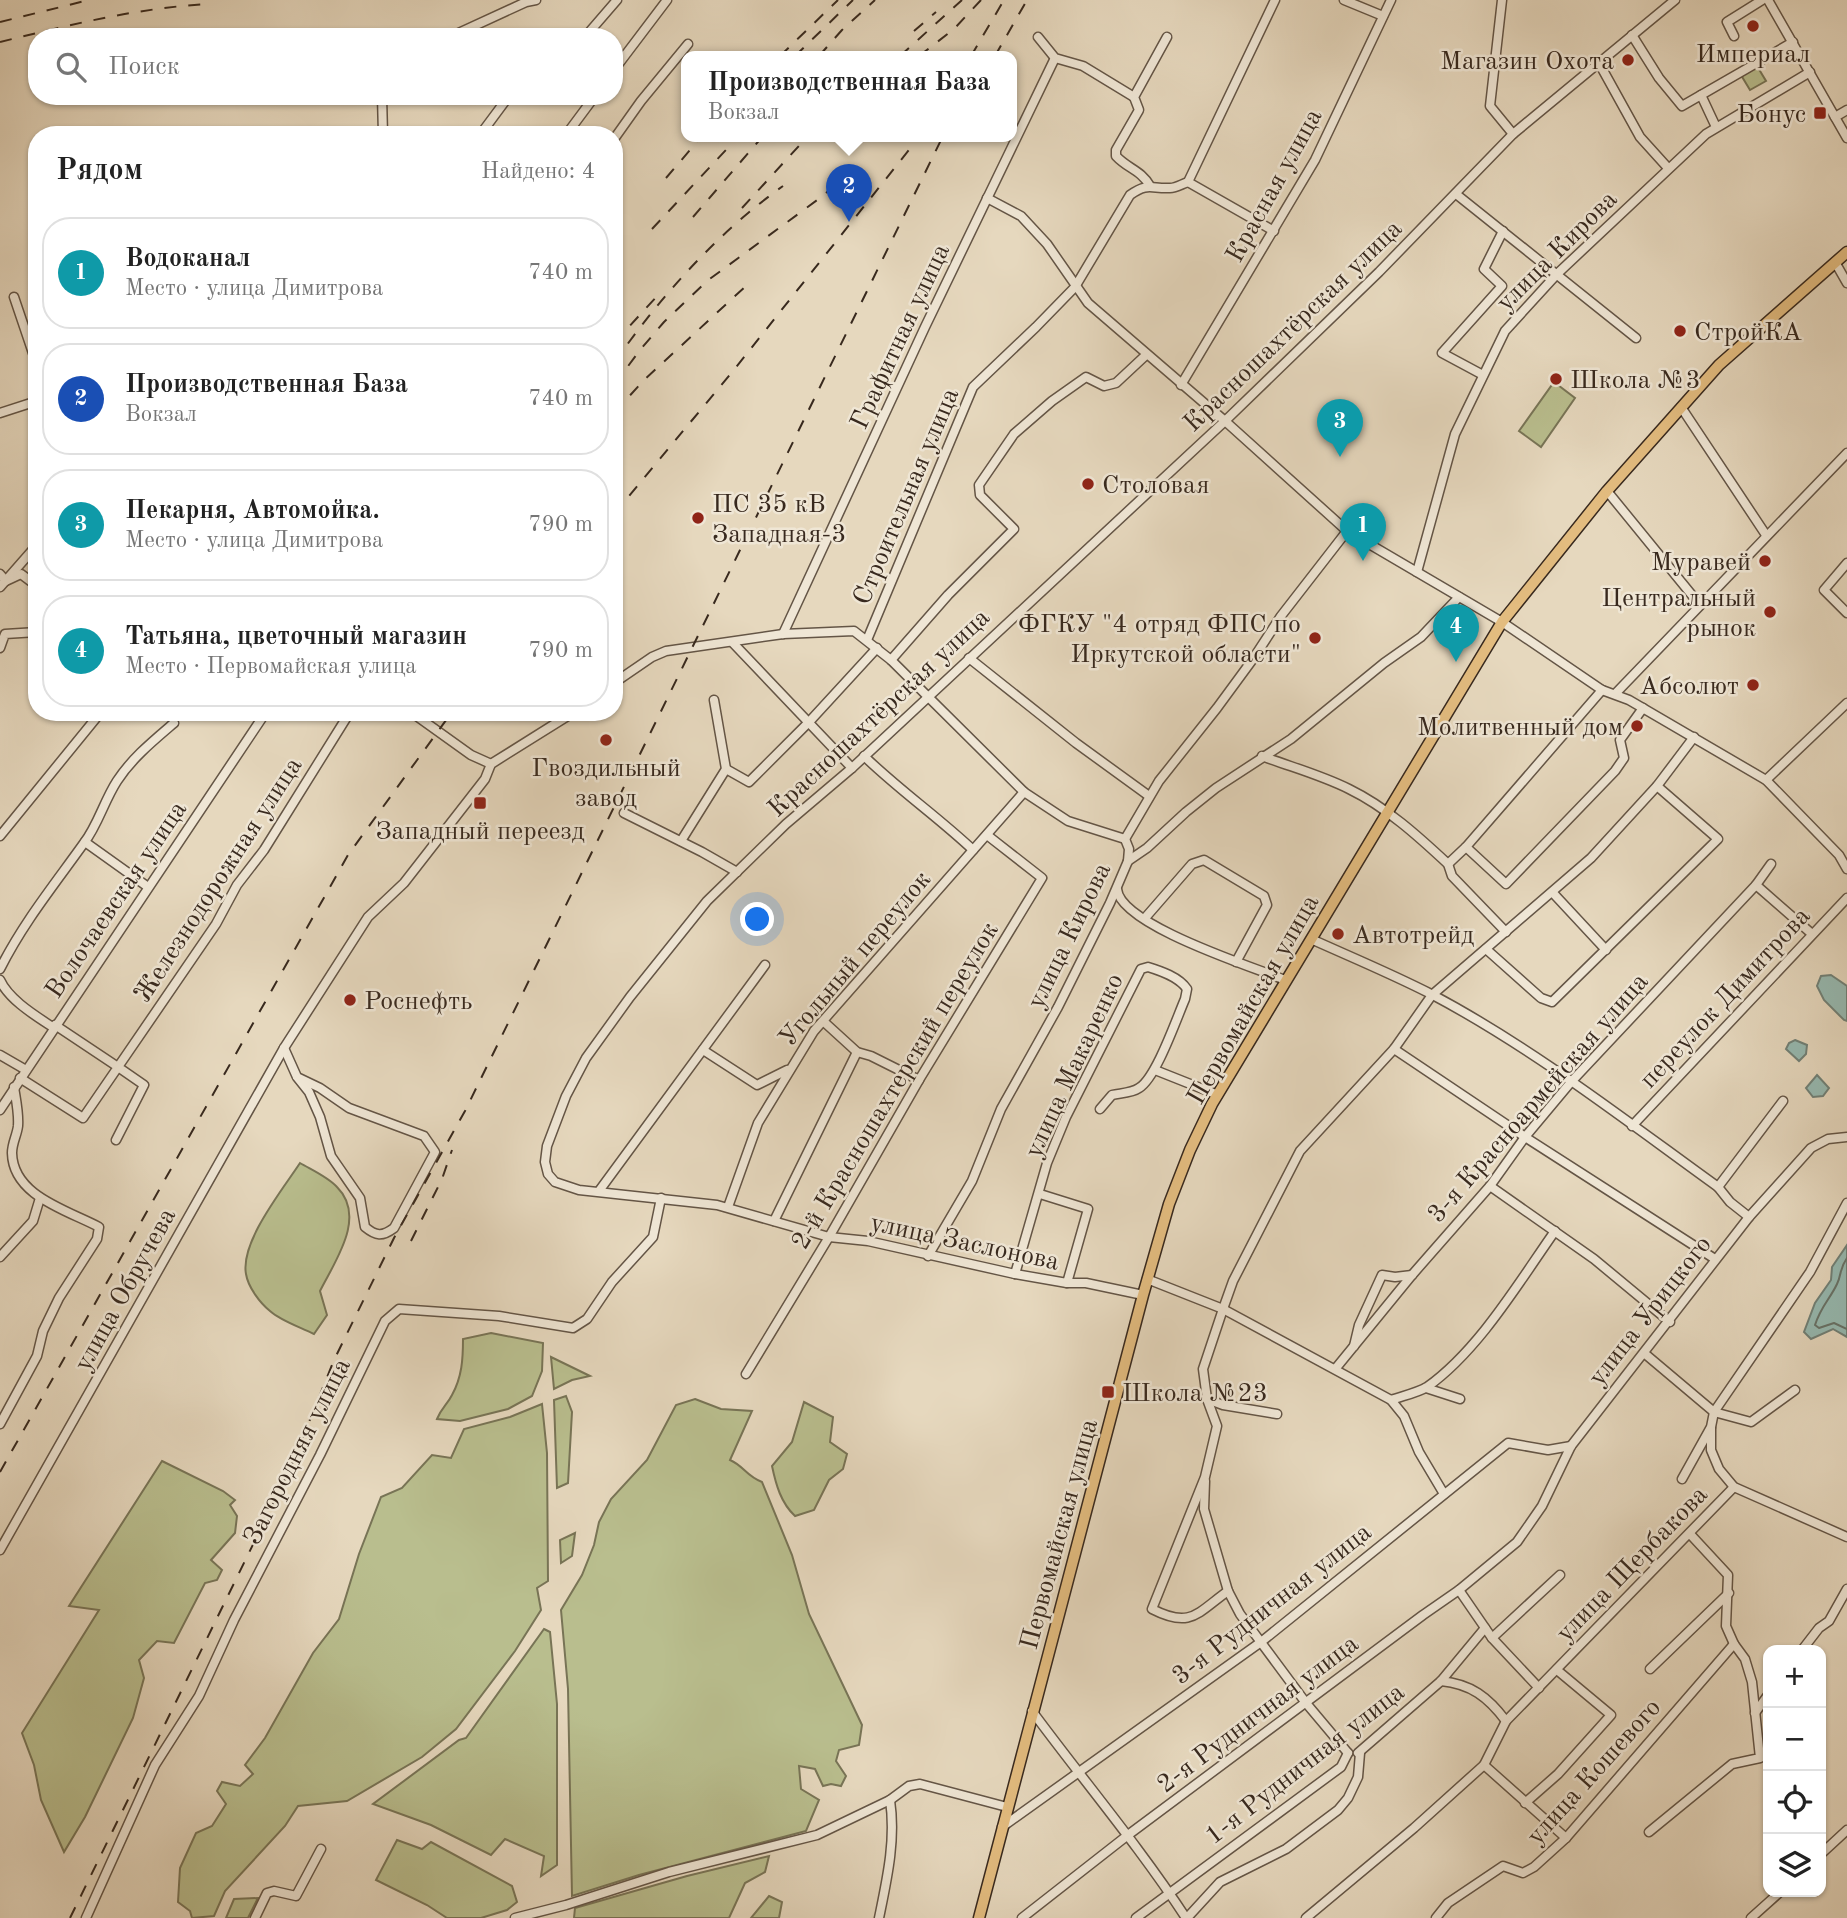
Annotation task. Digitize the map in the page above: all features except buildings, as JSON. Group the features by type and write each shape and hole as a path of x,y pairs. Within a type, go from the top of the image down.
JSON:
{"main road":[{"name":"Первомайская улица","path":"979,1918 1147,1279 1169,1204 1190,1150 1218,1096 1285,980 1502,622 1607,491 1719,365 1847,252"}],"street":[{"path":"467,28 536,0"},
{"path":"593,28 617,0"},
{"path":"1038,37 1055,58 1083,66 1134,97 1139,110 1115,156 1124,165 1144,175 1150,186 1173,188 1188,182 1275,0"},
{"path":"1344,0 1383,16"},
{"name":"Красная улица","path":"1181,385 1315,160 1391,0"},
{"path":"1502,0 1490,106 1513,134"},
{"name":"Красношахтёрская улица","path":"545,1162 547,1146 556,1121 586,1058 629,997 707,901 786,824 852,768 1225,421 1456,194 1513,134 1675,0"},
{"path":"1734,36 1727,22 1762,0"},
{"path":"1769,0 1847,138"},
{"path":"623,58 664,1"},
{"path":"1632,35 1682,106 1793,42"},
{"path":"1134,97 1167,37"},
{"path":"682,51 688,44"},
{"path":"623,126 681,52"},
{"name":"Графитная улица","path":"1017,136 1055,58"},
{"path":"1599,63 1640,137 1668,168"},
{"name":"улица Кирова","path":"1417,572 1455,434 1505,331 1557,274 1668,168 1716,127 1810,72"},
{"path":"1701,95 1716,127"},
{"path":"382,105 383,126"},
{"path":"487,126 502,105"},
{"path":"573,126 588,105"},
{"path":"1835,117 1847,110"},
{"name":"Графитная улица","path":"783,634 1014,142"},
{"path":"1188,182 1274,231"},
{"name":"Строительная улица","path":"867,640 973,387 1075,286 1130,195 1140,188 1150,186"},
{"path":"1456,194 1636,338"},
{"path":"987,198 1021,216 1047,244 1088,303 1348,531 1502,622 1602,690 1643,708 1766,780 1839,855 1847,869"},
{"path":"1483,375 1442,352 1502,286 1483,269 1503,231"},
{"path":"1835,262 1847,283"},
{"path":"14,296 28,338"},
{"path":"891,660 948,594 1014,528 980,495 979,485 1014,434 1052,401 1086,377 1104,386 1116,383 1146,355"},
{"path":"0,413 28,404"},
{"path":"1681,407 1766,536"},
{"path":"1615,694 1847,453"},
{"path":"1607,491 1700,605"},
{"path":"1125,839 1149,796 1177,755 1253,659 1280,616 1348,531"},
{"path":"3,584 28,555"},
{"path":"1847,563 1824,590 1847,613"},
{"path":"0,573 3,584"},
{"path":"3,584 21,574 28,579"},
{"name":"улица Кирова","path":"928,1256 972,1181 1001,1109 1058,1007 1110,903 1128,860 1147,848 1206,796 1291,739 1384,663 1422,638 1459,597"},
{"path":"623,677 666,651 783,634 854,631 891,660 1024,792 1068,821 1125,839"},
{"path":"0,648 5,634 28,633"},
{"path":"733,643 852,768"},
{"name":"Строительная улица","path":"726,769 749,782 877,648"},
{"path":"969,657 1076,743 1149,796"},
{"path":"1448,864 1602,690"},
{"path":"681,841 726,769 714,700"},
{"path":"1766,780 1847,703"},
{"path":"1465,847 1506,884 1615,771 1624,758 1620,740 1643,708"},
{"path":"0,836 63,762 93,721"},
{"name":"Волочаевская улица","path":"0,1110 260,721"},
{"name":"Железнодорожная улица","path":"23,1074 83,1118 216,924 237,886 264,850 344,721"},
{"path":"423,721 471,755 491,764 560,721"},
{"path":"0,969 11,946 34,911 85,842 116,782 139,754 174,723"},
{"path":"1348,1753 1306,1703 1240,1614 1228,1591 1204,1509 1205,1477 1217,1426 1207,1399 1203,1370 1223,1308 1233,1281 1300,1152 1394,1049 1432,995 1453,974 1553,893 1591,858 1657,786 1694,737"},
{"path":"864,756 894,785 973,850"},
{"path":"1262,756 1352,790 1387,813 1448,864 1452,876 1506,932"},
{"name":"улица Обручева","path":"0,1550 284,1048 368,917 404,883 485,779 491,764"},
{"path":"1486,949 1541,998 1552,1002 1718,839 1657,786"},
{"name":"Угольный переулок","path":"728,1207 758,1123 788,1069 814,1031 1024,792"},
{"path":"624,813 737,872"},
{"name":"2-й Красношахтерский переулок","path":"747,1374 919,1080 1042,877 987,835"},
{"path":"1125,839 1129,849 1128,860"},
{"path":"85,842 148,887"},
{"path":"1839,855 1847,848"},
{"path":"1145,918 1192,864 1204,860 1264,896 1267,905 1236,962"},
{"name":"3-я Красноармейская улица","path":"1336,1368 1490,1186 1525,1137 1571,1082 1756,884 1771,864"},
{"path":"1756,884 1812,934"},
{"path":"1116,885 1117,896 1122,903 1174,937 1285,980"},
{"path":"1553,893 1606,950"},
{"name":"переулок Димитрова","path":"1632,1126 1847,898"},
{"path":"1311,939 1432,995 1571,1082 1718,1187 1730,1202 1749,1217"},
{"path":"599,1191 765,965"},
{"name":"улица Макаренко","path":"1015,1274 1047,1163 1066,1117 1141,969 1148,967 1183,983 1187,989 1185,999 1156,1070 1136,1091 1112,1095 1100,1109"},
{"path":"0,980 3,987 25,1009 144,1085 117,1140"},
{"path":"823,1021 857,1052 871,1056 919,1080"},
{"path":"284,1048 297,1077 309,1092 320,1117 331,1156 360,1198 365,1227 376,1235 385,1235 394,1228 435,1152 424,1136 349,1108 320,1088 297,1077"},
{"path":"1394,1049 1715,1259"},
{"path":"703,1050 757,1086 788,1069"},
{"path":"774,1221 857,1052"},
{"path":"0,1055 23,1074"},
{"path":"1156,1070 1218,1096"},
{"path":"0,1424 37,1356 43,1331 59,1298 97,1239 99,1227 40,1198 19,1178 13,1162 12,1148 18,1119 14,1086"},
{"path":"1718,1187 1783,1101"},
{"name":"улица Урицкого","path":"1517,1542 1542,1506 1571,1446 1749,1217 1811,1148 1828,1139 1847,1138"},
{"name":"улица Заслонова","path":"545,1162 548,1174 555,1182 579,1190 728,1207 829,1237 869,1241 1015,1274 1067,1283 1086,1283 1143,1295"},
{"path":"1490,1186 1594,1259 1670,1322"},
{"path":"1040,1194 1088,1209 1067,1283"},
{"path":"0,1257 33,1221 40,1198"},
{"name":"Загородняя улица","path":"86,1918 155,1765 199,1696 234,1620 385,1321 399,1308 499,1315 573,1328 587,1319 612,1282 653,1237 660,1198"},
{"name":"улица Щербакова","path":"1682,1479 1711,1427 1714,1412 1810,1272 1847,1203"},
{"path":"1391,1400 1426,1388 1471,1346 1555,1231"},
{"path":"1354,1349 1359,1325 1382,1275 1412,1275"},
{"path":"1147,1279 1223,1308 1391,1400 1404,1416 1419,1452 1444,1494"},
{"path":"1644,1353 1714,1412 1751,1422 1795,1390"},
{"path":"1426,1388 1460,1399"},
{"path":"1207,1399 1230,1407 1278,1414"},
{"path":"1711,1427 1711,1450 1719,1469 1734,1487"},
{"name":"3-я Рудничная улица","path":"1002,1826 1261,1642 1508,1443 1548,1450 1571,1446"},
{"name":"3-я Рудничная улица","path":"1205,1477 1152,1609 1171,1619 1188,1619 1228,1591"},
{"name":"улица Щербакова","path":"1310,1917 1484,1765 1506,1721 1734,1487 1847,1537"},
{"path":"1649,1832 1732,1764 1760,1758 1752,1682 1745,1659 1726,1626 1728,1576 1690,1534"},
{"name":"2-я Рудничная улица","path":"1022,1918 1128,1835 1459,1590 1517,1542"},
{"path":"1492,1638 1560,1575"},
{"path":"1806,1645 1819,1628 1829,1621 1847,1589"},
{"path":"1459,1590 1492,1638 1539,1688"},
{"path":"1650,1669 1729,1592"},
{"name":"1-я Рудничная улица","path":"1136,1918 1340,1767 1348,1753 1360,1753 1441,1681 1485,1628"},
{"name":"улица Кошевого","path":"1436,1918 1448,1903 1472,1884 1503,1866 1523,1873 1534,1867 1566,1838 1734,1644"},
{"path":"1525,1803 1558,1774 1611,1715 1556,1670"},
{"path":"1441,1681 1461,1684 1483,1696 1506,1721"},
{"path":"1755,1713 1763,1702"},
{"path":"1032,1711 1078,1774 1128,1835 1187,1918 1220,1882 1286,1849 1338,1810 1348,1798 1358,1777 1360,1753"},
{"path":"1484,1765 1566,1838"},
{"path":"515,1918 566,1905 669,1872 817,1835 890,1800 909,1786 920,1784 1007,1807"},
{"path":"879,1918 888,1875 893,1823 890,1800"},
{"path":"1826,1849 1847,1830"},
{"path":"255,1918 267,1893 274,1891 296,1896 321,1849"},
{"path":"1752,1918 1775,1897"}],"green space":[{"path":"1757,66 1766,81 1750,90 1741,75"},
{"path":"1554,382 1575,398 1541,447 1519,431"},
{"path":"300,1163 337,1187 349,1212 349,1225 340,1253 320,1291 327,1315 314,1334 280,1318 266,1308 252,1289 246,1274 246,1261 256,1232"},
{"path":"491,1333 543,1343 542,1371 532,1396 508,1409 460,1421 437,1419 460,1375 463,1339"},
{"path":"551,1357 590,1376 572,1380 554,1389"},
{"path":"566,1396 572,1412 568,1483 557,1488 554,1400"},
{"path":"695,1399 721,1409 752,1411 730,1460 762,1482 792,1555 809,1614 862,1725 859,1745 839,1750 836,1761 846,1776 841,1786 823,1786 815,1769 799,1766 801,1789 819,1800 806,1831 639,1875 572,1896 568,1689 561,1610 582,1575 594,1545 599,1522 611,1499 647,1460 676,1405"},
{"path":"804,1402 833,1417 830,1442 847,1454 843,1469 829,1480 814,1510 795,1516 780,1493 772,1466 792,1442"},
{"path":"542,1404 547,1453 548,1581 537,1588 541,1610 515,1651 456,1729 422,1757 347,1801 298,1806 285,1826 225,1891 214,1916 192,1918 190,1911 178,1902 180,1868 196,1833 212,1826 226,1804 217,1791 222,1782 240,1786 253,1774 245,1765 265,1738 313,1653 339,1619 359,1554 381,1497 402,1488 432,1455 451,1458 464,1429 510,1417"},
{"path":"162,1461 223,1491 235,1500 230,1505 237,1516 235,1533 211,1560 222,1570 217,1580 205,1583 174,1643 157,1641 139,1660 144,1678 133,1718 85,1817 64,1852 41,1800 34,1765 22,1733 99,1610 69,1606"},
{"path":"575,1533 572,1556 561,1563 560,1540"},
{"path":"544,1629 550,1632 557,1704 557,1865 541,1876 544,1856 505,1839 491,1855 431,1825 373,1804 459,1740 466,1738"},
{"path":"397,1840 422,1849 431,1842 512,1886 517,1902 507,1910 481,1918 447,1918 376,1880"},
{"path":"769,1856 765,1872 745,1883 729,1918 574,1918 575,1908"},
{"path":"769,1896 782,1902 779,1918 751,1918"},
{"path":"258,1898 248,1918 226,1918 234,1899"}],"water":[{"path":"1831,975 1847,986 1847,1021 1824,1000 1817,986 1821,976"},
{"path":"1795,1040 1807,1045 1806,1054 1799,1061 1786,1049 1789,1043"},
{"path":"1817,1075 1829,1088 1823,1096 1813,1097 1806,1088"},
{"path":"1847,1245 1847,1337 1833,1329 1811,1339 1804,1332 1815,1303 1831,1280 1832,1267"}],"railway":[{"path":"0,22 89,0"},
{"path":"785,51 838,0"},
{"path":"800,51 853,0"},
{"path":"823,51 875,0"},
{"path":"906,51 962,0"},
{"path":"925,51 954,29 981,0"},
{"path":"974,51 1004,0"},
{"path":"998,51 1027,0"},
{"path":"60,28 129,13 208,4"},
{"path":"914,31 936,12"},
{"path":"0,42 28,35"},
{"path":"666,178 697,142"},
{"path":"652,229 733,142"},
{"path":"693,217 758,142"},
{"path":"742,208 802,142"},
{"path":"846,148 853,142"},
{"path":"623,503 733,371 915,142"},
{"path":"70,1918 290,1469 334,1360 394,1238 465,1111 940,142"},
{"path":"623,373 664,322 707,281 824,195 860,160"},
{"path":"623,351 691,267 735,224 783,186"},
{"path":"623,403 644,380 747,285"},
{"path":"623,333 659,294"},
{"path":"0,1472 348,855 445,721"},
{"path":"411,1241 442,1179 452,1150"}],"place":[{"name":"Империал","path":"1753,26"},
{"name":"Магазин Охота","path":"1628,60"},
{"name":"Бонус","path":"1820,113"},
{"name":"Производственная База","path":"849,222"},
{"name":"СтройКА","path":"1680,331"},
{"name":"Школа №3","path":"1556,379"},
{"name":"Пекарня, Автомойка.","path":"1340,457"},
{"name":"Столовая","path":"1088,484"},
{"name":"ПС 35 кВ Западная-3","path":"698,518"},
{"name":"Водоканал","path":"1363,561"},
{"name":"Муравей","path":"1765,561"},
{"name":"Центральный рынок","path":"1770,612"},
{"name":"ФГКУ \"4 отряд ФПС по Иркутской области\"","path":"1315,638"},
{"name":"Татьяна, цветочный магазин","path":"1456,662"},
{"name":"Абсолют","path":"1753,685"},
{"name":"Молитвенный дом","path":"1637,726"},
{"name":"Гвоздильный завод","path":"606,740"},
{"name":"Западный переезд","path":"480,803"},
{"name":"Автотрейд","path":"1338,934"},
{"name":"Роснефть","path":"350,1000"},
{"name":"Школа №23","path":"1108,1392"}]}
